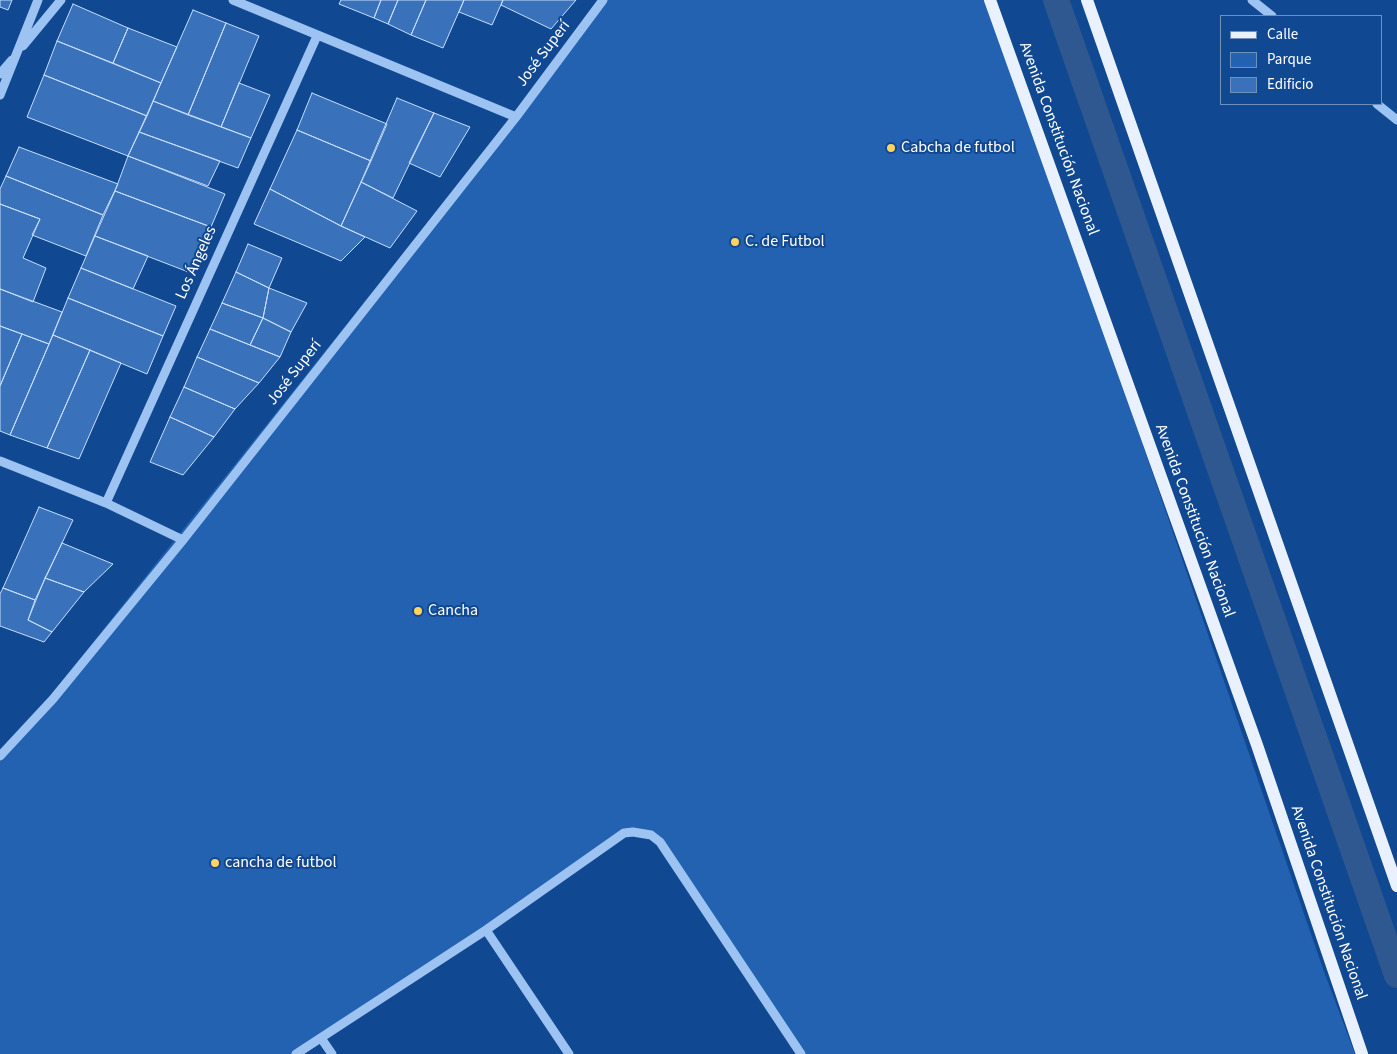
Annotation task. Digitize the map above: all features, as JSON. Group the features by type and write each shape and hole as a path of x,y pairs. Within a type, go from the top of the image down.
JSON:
{"main road":[{"name":"Avenida Constitución Nacional","path":"990,0 1254,736 1362,1054"},
{"path":"1088,0 1397,886"}],"street":[{"path":"0,95 38,0"},
{"path":"0,74 62,0"},
{"path":"233,0 516,118"},
{"name":"José Superí","path":"0,756 52,699 183,540 516,118 603,0"},
{"path":"1252,0 1271,15"},
{"name":"Los Ángeles","path":"106,503 317,36"},
{"path":"1378,105 1397,120"},
{"path":"0,461 106,503 183,540"},
{"path":"296,1054 486,930 624,833 643,832 660,842 801,1054"},
{"path":"486,930 569,1054"},
{"path":"321,1038 332,1054"}],"green space":[{"path":"599,0 990,0 1323,969 1355,1054 799,1054 652,836 625,833 295,1054 0,1054 0,759 589,20"}],"building":[{"path":"0,0 12,0 8,10 0,7"},
{"path":"341,0 381,0 374,18 339,4"},
{"path":"381,0 398,0 388,24 374,18"},
{"path":"398,0 426,0 411,35 388,24"},
{"path":"426,0 464,0 443,48 411,35"},
{"path":"464,0 503,0 492,25 459,12"},
{"path":"503,0 576,0 551,29 501,5"},
{"path":"73,4 128,28 113,63 57,41"},
{"path":"193,10 226,23 188,115 153,101"},
{"path":"226,23 259,36 221,127 188,115"},
{"path":"128,28 177,47 161,83 113,63"},
{"path":"57,41 161,83 147,116 44,75"},
{"path":"44,75 147,116 128,156 27,117"},
{"path":"239,83 270,95 251,138 221,127"},
{"path":"312,93 387,124 371,161 297,130"},
{"path":"397,98 434,113 393,198 361,182"},
{"path":"153,101 251,138 238,168 139,132"},
{"path":"434,113 470,127 440,177 409,163"},
{"path":"297,130 371,161 341,226 270,189"},
{"path":"139,132 220,161 208,186 128,156"},
{"path":"19,147 118,184 103,215 6,176"},
{"path":"128,156 225,194 211,227 115,191"},
{"path":"6,176 103,215 86,256 32,235 40,219 0,204 0,189"},
{"path":"361,182 417,211 390,248 341,226"},
{"path":"270,189 365,237 341,261 254,224"},
{"path":"115,191 211,227 191,273 95,236"},
{"path":"0,204 40,219 23,258 46,268 33,302 0,289"},
{"path":"95,236 148,256 133,289 81,268"},
{"path":"248,244 282,258 269,288 236,272"},
{"path":"81,268 176,306 163,336 68,298"},
{"path":"236,272 269,288 263,318 222,303"},
{"path":"269,288 307,303 291,332 263,318"},
{"path":"0,289 62,312 49,344 0,326"},
{"path":"68,298 163,336 147,374 53,335"},
{"path":"222,303 263,318 250,345 210,329"},
{"path":"263,318 291,332 280,357 250,345"},
{"path":"0,326 22,334 0,386"},
{"path":"210,329 280,357 259,383 197,357"},
{"path":"22,334 49,344 10,435 0,431 0,386"},
{"path":"53,335 90,350 47,448 10,435"},
{"path":"90,350 121,363 79,459 47,448"},
{"path":"197,357 259,383 235,409 184,387"},
{"path":"184,387 235,409 214,437 170,417"},
{"path":"170,417 214,437 183,475 150,462"},
{"path":"39,507 73,520 35,600 3,588"},
{"path":"62,543 113,564 84,592 45,578"},
{"path":"45,578 84,592 52,632 28,620"},
{"path":"3,588 35,600 28,620 52,632 44,642 0,626 0,594"}],"waterway":[{"path":"1056,0 1397,975"}],"place":[{"name":"Cabcha de futbol","path":"891,148"},
{"name":"C. de Futbol","path":"735,242"},
{"name":"Cancha","path":"418,611"},
{"name":"cancha de futbol","path":"215,863"}]}
